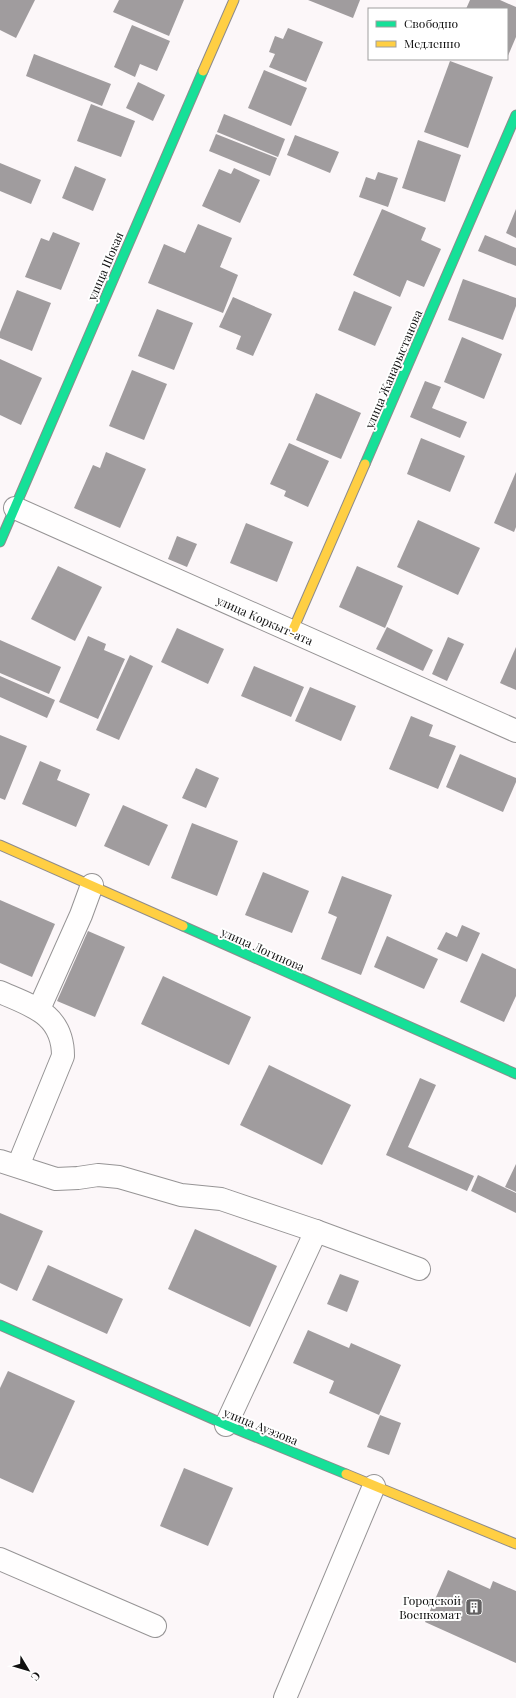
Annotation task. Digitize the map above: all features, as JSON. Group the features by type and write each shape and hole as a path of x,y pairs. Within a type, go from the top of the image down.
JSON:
{"street":[{"name":"улица Шокая","path":"1,536 15,508 177,129 234,0"},
{"name":"улица Жанарыстанова","path":"292,632 516,115"},
{"name":"улица Коркыт-ата","path":"15,508 516,731"},
{"name":"улица Логинова","path":"0,845 400,1024 516,1074"},
{"path":"39,1009 81,915 92,885"},
{"path":"0,992 39,1009 58,1030 61,1039 63,1056 9,1164 56,1179 98,1175 119,1177 181,1195 221,1199 316,1231 419,1269"},
{"path":"226,1425 316,1231"},
{"name":"улица Ауэзова","path":"0,1325 226,1425 516,1544"},
{"path":"285,1698 374,1486"},
{"path":"0,1559 156,1626"}],"building":[{"path":"0,0 35,0 16,38 0,30"},
{"path":"119,0 184,0 169,36 113,12"},
{"path":"308,0 360,0 353,18"},
{"path":"470,0 500,0 516,7 516,37 508,56 508,8 466,8"},
{"path":"132,25 170,41 157,71 140,64 135,77 114,67"},
{"path":"288,28 323,42 306,82 269,67 275,54 269,52 275,36 283,39"},
{"path":"34,54 111,84 102,106 26,76"},
{"path":"450,61 493,77 468,148 424,132"},
{"path":"264,70 307,88 291,126 248,108"},
{"path":"138,82 165,95 153,121 126,108"},
{"path":"91,104 135,121 121,157 77,141"},
{"path":"224,114 285,139 278,157 217,132"},
{"path":"216,134 277,158 270,176 209,151"},
{"path":"295,135 339,152 330,173 287,155"},
{"path":"418,140 461,155 445,202 402,188"},
{"path":"0,163 41,180 31,204 0,191"},
{"path":"75,166 106,179 93,211 62,198"},
{"path":"234,168 260,180 240,223 202,206 219,169 231,174"},
{"path":"378,172 398,178 388,207 359,197 366,177 375,180"},
{"path":"382,209 426,228 421,240 441,249 424,287 407,280 400,297 353,275"},
{"path":"516,209 516,238 506,233"},
{"path":"198,224 232,238 220,267 238,275 223,313 148,283 164,244 185,253"},
{"path":"53,232 80,243 61,290 25,277 41,238 49,241"},
{"path":"485,235 516,248 516,266 478,251"},
{"path":"463,279 516,298 516,306 503,340 448,320"},
{"path":"17,290 51,303 32,351 0,338 0,332"},
{"path":"354,291 392,307 375,346 338,330"},
{"path":"233,297 272,314 253,356 236,349 241,336 219,327"},
{"path":"157,309 193,323 174,370 138,356"},
{"path":"462,337 502,354 484,399 444,382"},
{"path":"0,359 42,378 21,425 0,415"},
{"path":"132,370 167,384 144,440 109,426"},
{"path":"425,381 441,387 432,408 467,422 460,438 410,417"},
{"path":"316,393 361,413 341,459 296,440"},
{"path":"421,438 465,456 450,492 407,474"},
{"path":"289,443 329,461 308,507 284,496 286,491 270,484"},
{"path":"106,452 146,469 120,528 74,508 93,465 100,468"},
{"path":"516,472 516,527 514,532 494,523"},
{"path":"418,520 480,548 458,595 397,567"},
{"path":"246,523 293,542 277,582 230,563"},
{"path":"177,536 197,544 187,567 168,559"},
{"path":"58,566 102,587 75,641 31,619"},
{"path":"357,566 403,586 385,628 339,607"},
{"path":"387,627 433,650 423,671 376,649"},
{"path":"177,628 224,649 208,684 161,662"},
{"path":"88,636 106,644 104,650 125,659 98,719 59,702"},
{"path":"448,637 464,644 447,681 432,674"},
{"path":"0,640 61,667 49,694 0,673"},
{"path":"516,647 516,690 500,683"},
{"path":"130,655 153,666 119,740 96,730"},
{"path":"254,666 304,687 291,717 241,696"},
{"path":"0,676 55,700 47,718 0,697"},
{"path":"310,687 356,706 341,741 295,721"},
{"path":"411,716 433,725 429,736 456,746 438,789 389,769"},
{"path":"0,735 27,746 5,800 0,798"},
{"path":"460,754 516,778 516,782 503,812 446,787"},
{"path":"40,761 61,770 57,780 90,794 76,827 22,804"},
{"path":"196,768 219,778 206,808 182,798"},
{"path":"123,805 168,825 149,866 104,846"},
{"path":"192,823 238,841 217,896 171,878"},
{"path":"263,872 309,891 292,933 245,915"},
{"path":"342,876 392,895 361,975 321,959 337,917 328,913"},
{"path":"0,900 55,924 32,977 0,963"},
{"path":"462,925 480,933 467,962 437,949 446,932 457,937"},
{"path":"88,931 125,947 95,1017 57,1001"},
{"path":"387,936 438,959 424,989 374,967"},
{"path":"482,953 516,969 516,996 504,1022 460,1002"},
{"path":"163,976 251,1017 229,1065 141,1024"},
{"path":"269,1065 351,1105 322,1165 240,1125"},
{"path":"420,1078 436,1085 408,1147 474,1176 467,1191 386,1155"},
{"path":"516,1164 516,1192 505,1187"},
{"path":"478,1175 516,1193 516,1213 471,1191"},
{"path":"0,1213 43,1231 17,1291 0,1283"},
{"path":"195,1229 277,1266 250,1327 168,1289"},
{"path":"48,1265 123,1299 107,1334 32,1300"},
{"path":"340,1274 359,1281 347,1312 327,1304"},
{"path":"308,1330 349,1348 351,1343 401,1365 379,1415 329,1393 334,1381 293,1363"},
{"path":"8,1371 75,1401 33,1493 0,1478 0,1388"},
{"path":"380,1415 401,1423 389,1455 367,1447"},
{"path":"184,1468 233,1488 208,1546 160,1526"},
{"name":"Городской Военкомат","path":"448,1570 490,1589 493,1581 516,1591 516,1663 425,1622"}],"traffic: fast":[{"path":"0,542 203,71"},
{"path":"365,464 516,115"},
{"path":"183,926 516,1074"},
{"path":"0,1325 226,1425 346,1474"}],"traffic: slow":[{"path":"203,71 234,0"},
{"path":"292,632 365,464"},
{"path":"0,845 183,926"},
{"path":"346,1474 516,1544"}],"place":[{"name":"Городской Военкомат","path":"474,1607"}]}
